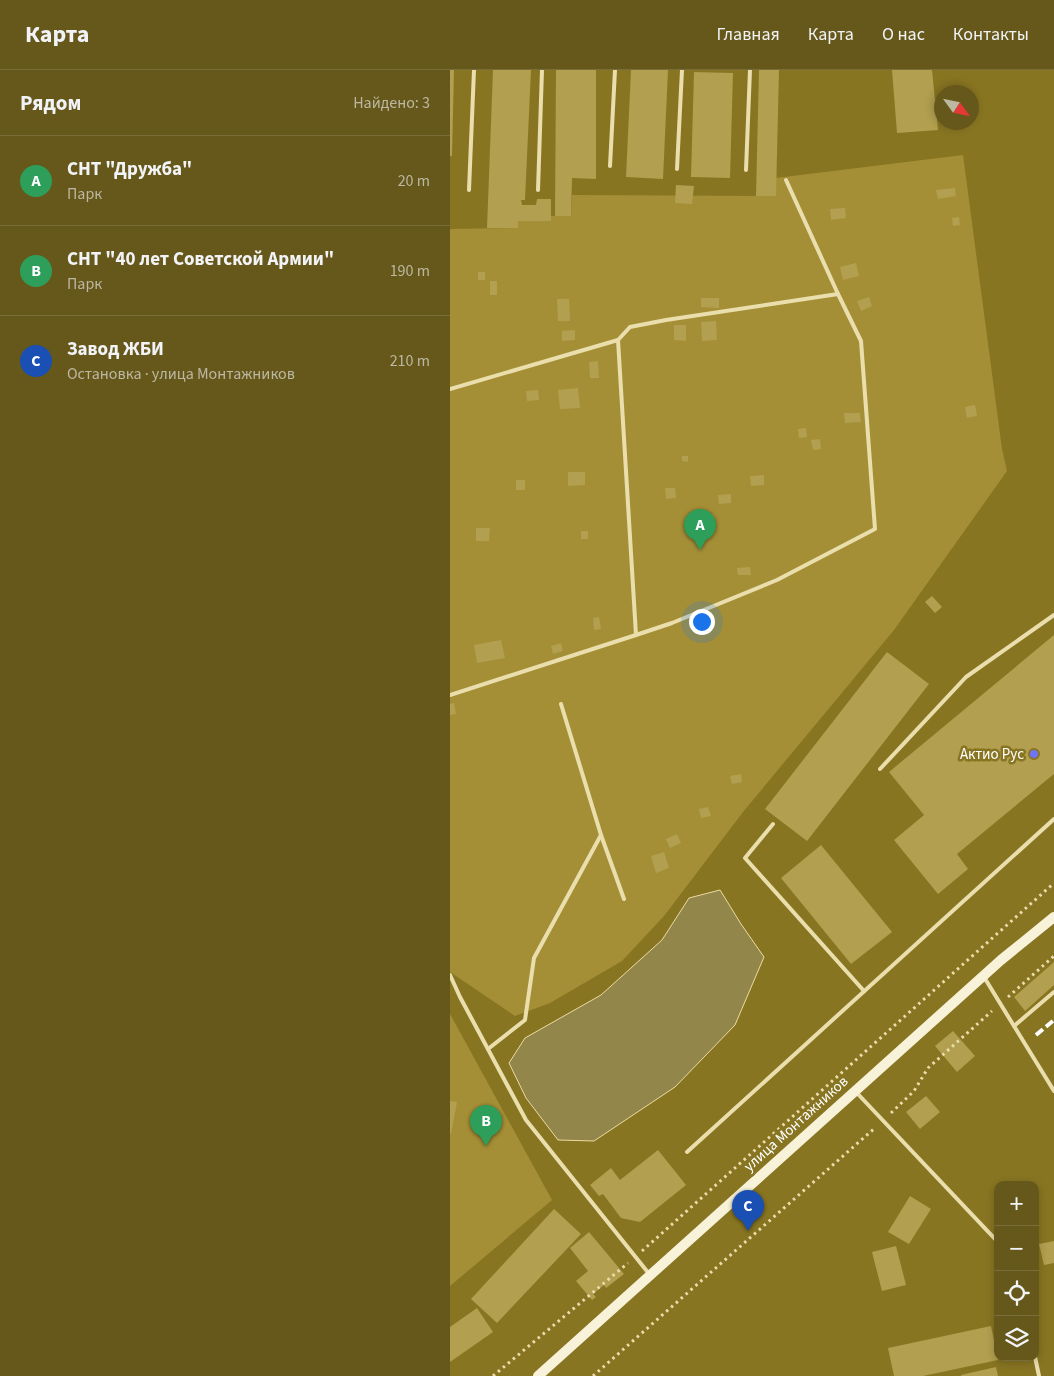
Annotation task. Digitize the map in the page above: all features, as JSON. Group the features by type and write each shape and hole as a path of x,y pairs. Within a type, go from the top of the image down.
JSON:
{"main road":[{"name":"улица Монтажников","path":"538,1376 855,1090 1054,917"}],"lane":[{"path":"469,190 474,70"},
{"path":"538,190 542,70"},
{"path":"610,166 615,70"},
{"path":"677,169 682,70"},
{"path":"746,170 750,70"},
{"path":"450,695 672,623 777,580 875,529 861,342 786,180"},
{"path":"450,389 618,340 630,327 838,294"},
{"path":"618,340 636,635"},
{"path":"880,770 966,677 1054,615"},
{"path":"561,704 601,835 624,898"},
{"path":"687,1152 1054,818"},
{"path":"773,824 745,858 864,991"},
{"path":"488,1049 525,1020 534,958 601,835"},
{"path":"450,975 526,1120 650,1275"},
{"path":"984,976 1054,1091"},
{"path":"1014,1026 1054,992"},
{"path":"855,1090 994,1238"},
{"path":"1036,1361 1039,1376"}],"path":[{"path":"493,1376 635,1257 1054,883"},
{"path":"887,1116 914,1091 928,1068 1054,956"},
{"path":"593,1376 880,1123"}],"shaded area":[{"path":"963,155 1002,449 1007,471 894,630 743,812 664,916 622,961 550,1003 515,1016 450,972 450,229 517,228 518,221 551,221 551,216 571,216 572,195 775,196 776,178"},
{"path":"720,890 764,957 735,1025 675,1087 594,1141 558,1140 526,1098 509,1063 525,1038 601,995 662,940 689,898"},
{"path":"450,1014 552,1200 450,1286"}],"building":[{"path":"450,70 454,70 452,156 450,156"},
{"path":"493,70 531,70 525,200 521,200 522,205 536,205 537,199 551,199 551,221 518,221 518,228 487,228"},
{"path":"556,70 596,70 596,179 572,178 571,216 555,216"},
{"path":"631,70 668,70 663,179 626,177"},
{"path":"759,70 779,70 776,196 756,196"},
{"path":"892,70 932,70 934,130 938,130 897,133"},
{"path":"694,72 733,73 730,178 691,177"},
{"path":"676,185 694,186 692,204 675,203"},
{"path":"955,188 956,196 938,199 936,190"},
{"path":"845,208 846,218 831,220 830,209"},
{"path":"959,217 960,225 953,226 952,218"},
{"path":"856,263 859,276 843,280 840,267"},
{"path":"478,272 485,272 485,280 478,280"},
{"path":"490,281 497,281 497,295 490,295"},
{"path":"869,297 872,306 861,311 857,301"},
{"path":"701,298 719,298 719,308 701,307"},
{"path":"557,299 569,299 570,321 558,321"},
{"path":"716,321 717,340 702,341 701,322"},
{"path":"674,325 686,325 686,341 674,340"},
{"path":"575,330 575,340 562,341 562,331"},
{"path":"598,361 599,378 590,378 589,362"},
{"path":"578,388 580,408 560,409 558,390"},
{"path":"538,390 539,400 527,401 526,391"},
{"path":"975,405 977,416 967,418 965,407"},
{"path":"844,413 860,413 861,422 845,423"},
{"path":"806,428 807,437 799,438 798,429"},
{"path":"820,439 821,449 813,450 811,440"},
{"path":"682,456 688,456 688,462 682,461"},
{"path":"568,472 585,472 585,485 568,486"},
{"path":"764,475 764,485 751,486 750,476"},
{"path":"516,480 525,480 525,490 516,490"},
{"path":"665,488 675,488 676,498 666,499"},
{"path":"731,494 731,503 719,504 718,495"},
{"path":"714,515 715,529 703,530 702,516"},
{"path":"476,528 490,528 489,541 476,541"},
{"path":"581,531 588,531 588,539 581,539"},
{"path":"750,567 751,575 738,575 737,568"},
{"path":"932,596 942,607 935,613 925,602"},
{"path":"599,617 601,629 594,630 593,618"},
{"path":"1054,635 1054,774 957,854 968,869 938,894 894,840 924,815 889,772"},
{"path":"501,640 505,658 477,663 474,645"},
{"path":"561,643 563,651 553,654 551,646"},
{"path":"887,652 929,684 807,841 765,809"},
{"path":"454,703 456,714 450,715 450,704"},
{"path":"741,774 742,782 732,784 730,776"},
{"path":"708,807 711,816 701,818 699,809"},
{"path":"677,834 681,843 670,848 666,839"},
{"path":"821,845 892,932 851,964 781,878"},
{"path":"664,852 669,868 656,873 651,856"},
{"path":"1054,962 1054,985 1025,1011 1014,997"},
{"path":"953,1031 975,1056 957,1072 935,1046"},
{"path":"926,1096 940,1112 920,1129 906,1112"},
{"path":"450,1101 457,1102 451,1134 450,1134"},
{"path":"658,1150 686,1185 640,1222 621,1218 603,1194 599,1196 590,1185 611,1168 620,1180"},
{"path":"910,1196 931,1209 909,1244 888,1232"},
{"path":"554,1209 581,1234 497,1323 471,1299"},
{"path":"589,1232 624,1274 606,1288 604,1285 593,1294 596,1297 592,1300 576,1281 588,1271 570,1248"},
{"path":"1054,1241 1054,1263 1044,1265 1039,1244"},
{"path":"896,1246 906,1285 882,1291 872,1252"},
{"path":"477,1308 493,1332 450,1362 450,1327"},
{"path":"991,1326 994,1341 994,1361 923,1376 894,1376 888,1348"},
{"path":"996,1367 998,1376 961,1376 961,1375"}],"railway":[{"path":"1036,1035 1054,1020"}],"place":[{"name":"СНТ \"Дружба\"","path":"700,550"},
{"name":"Актио Рус","path":"1034,754"},
{"name":"СНТ \"40 лет Советской Армии\"","path":"486,1146"},
{"name":"Завод ЖБИ","path":"748,1231"}]}
